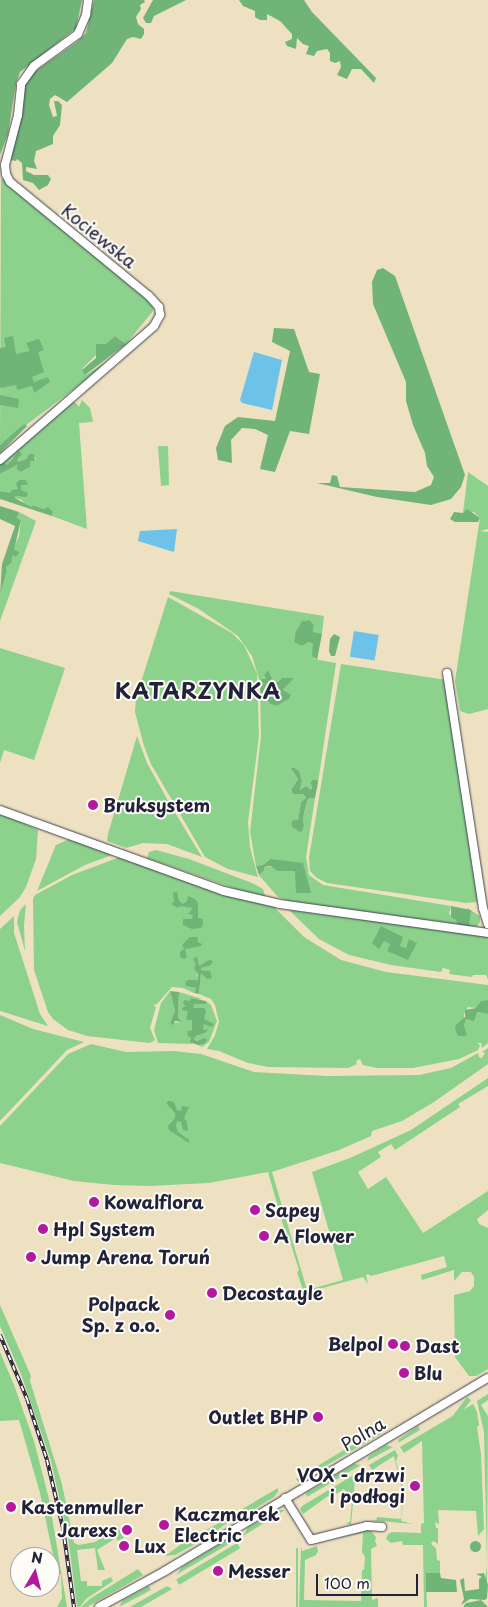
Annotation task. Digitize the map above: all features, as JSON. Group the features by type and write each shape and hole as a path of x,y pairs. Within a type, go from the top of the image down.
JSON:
{"street":[{"name":"Kociewska","path":"0,460 154,326 160,315 159,307 149,296 10,182 6,174 5,165 18,115 21,84 34,66 78,34 86,16 88,0"},
{"path":"447,673 483,908 488,924"},
{"path":"0,810 224,892 280,904 488,933"},
{"name":"Polna","path":"99,1607 165,1571 488,1378"},
{"path":"285,1498 311,1540 363,1527 382,1527"}],"green space":[{"path":"0,0 82,0 76,28 20,72 16,83 8,133 0,155"},
{"path":"94,0 144,0 145,2 140,5 141,9 136,17 138,24 144,29 144,34 141,39 133,37 127,39 112,63 67,102 55,95 50,99 49,105 53,117 57,116 54,101 58,101 62,105 60,125 53,136 53,144 36,151 34,161 37,169 26,167 26,171 34,175 48,175 51,179 48,185 39,190 33,183 23,180 22,163 17,159 16,161 11,160 24,87 33,73 77,42 86,33"},
{"path":"153,0 186,0 154,16 151,23 146,23 143,18"},
{"path":"239,0 304,0 312,12 376,78 374,83 361,69 352,69 347,79 337,75 341,67 340,61 335,63 330,61 330,53 327,49 317,51 314,56 306,54 309,46 303,44 297,38 296,49 287,46 285,42 292,39 292,34 280,21 267,14 267,20 260,20 255,17 255,11 243,6"},
{"path":"1,178 154,300 153,311 126,344 115,336 82,369 86,375 109,360 0,445"},
{"path":"383,268 395,276 465,475 461,487 451,499 431,505 377,497 317,483 330,483 332,475 337,476 340,487 415,492 431,485 434,477 427,466 425,453 413,425 406,401 406,382 373,304 372,282 377,270"},
{"path":"274,328 294,329 309,372 320,374 309,434 290,431 275,472 260,469 268,435 255,429 242,428 231,440 232,463 218,460 216,448 225,426 238,417 275,421 290,351 272,342"},
{"path":"13,336 16,354 30,351 26,343 39,339 44,350 38,352 44,372 32,377 34,382 48,377 50,382 34,393 32,386 17,390 16,385 0,388 0,348 6,347 4,338"},
{"path":"115,336 126,344 85,375 82,370 96,358 96,344 106,344"},
{"path":"0,395 19,399 18,408 0,405"},
{"path":"82,400 90,408 93,422 79,423 87,529 52,516 53,512 33,505 31,507 26,506 22,500 14,496 21,490 18,480 18,489 10,494 0,491 0,474 17,465 17,470 21,472 30,467 30,460 35,461 36,458 18,462 12,458 7,466 2,462 72,403 75,402 79,407"},
{"path":"24,424 27,426 0,453 0,445"},
{"path":"158,446 168,446 169,485 161,486"},
{"path":"19,451 22,454 17,459 18,462 27,459 29,454 34,454 35,461 30,461 30,467 21,472 17,470 17,465 0,474 0,464 2,462 7,465"},
{"path":"468,472 488,486 488,529 480,531 488,532 488,709 469,714 460,711 455,681 480,518 474,512 463,513"},
{"path":"19,480 26,480 28,485 21,485 21,490 28,493 27,497 15,496 15,498 31,507 33,505 44,509 48,507 53,512 52,516 0,499 0,491 10,493 12,490 18,489 16,484"},
{"path":"0,506 19,512 17,518 21,520 14,550 19,552 19,554 15,557 13,554 11,563 6,567 7,571 0,595 2,564 15,526 0,519"},
{"path":"467,509 480,518 478,522 455,522 450,519 454,512 463,513"},
{"path":"19,512 36,521 0,621 0,595 7,571 6,566 19,536 21,520 17,518"},
{"path":"170,591 324,616 322,634 315,634 313,632 314,625 310,620 303,621 295,633 294,641 302,646 309,642 313,644 314,659 336,663 318,783 316,780 312,780 310,783 312,786 311,790 306,786 300,790 302,780 299,771 292,768 298,779 291,790 293,794 303,794 306,798 301,802 298,820 293,820 291,823 292,827 299,831 303,830 303,818 307,801 309,798 315,798 306,857 309,875 323,885 451,906 449,914 456,920 457,924 296,904 278,897 264,881 259,875 264,871 264,867 272,865 277,871 287,869 269,859 263,865 256,866 250,832 261,736 260,691 270,704 277,706 289,699 290,695 283,690 294,678 282,678 278,682 270,682 272,678 268,670 264,675 266,679 261,679 260,683 252,656 238,636 199,609 169,594"},
{"path":"168,597 232,633 244,645 257,674 259,736 248,822 250,847 258,877 228,869 205,857 151,764 144,746 135,712 136,698"},
{"path":"310,620 314,625 313,632 322,634 317,660 312,656 313,644 309,642 302,646 294,642 295,633 302,621"},
{"path":"334,634 340,637 335,656 331,656 329,651 330,639"},
{"path":"0,648 65,668 34,760 4,750 0,763"},
{"path":"341,664 447,680 478,900 476,902 466,903 327,883 317,878 310,871 309,858"},
{"path":"268,670 272,678 270,682 278,682 282,678 294,678 283,690 291,695 289,699 277,706 270,704 260,691 261,679 266,679 264,675"},
{"path":"137,736 147,763 202,857 167,844 143,843 126,848 107,841"},
{"path":"291,768 299,771 302,780 300,790 306,786 311,790 312,786 310,783 312,780 317,780 318,783 315,798 309,798 307,801 303,818 304,826 300,832 292,827 291,823 293,820 298,820 301,802 306,798 303,794 293,794 291,790 298,779"},
{"path":"0,815 12,818 38,830 36,859 26,887 20,897 0,916"},
{"path":"70,839 112,855 85,865 37,891 56,845"},
{"path":"156,850 189,859 252,883 263,889 265,896 262,898 147,858 149,852"},
{"path":"120,857 273,906 304,937 341,960 386,972 488,985 488,1000 476,1008 468,1007 464,1014 464,1026 466,1019 477,1012 488,1014 488,1043 482,1048 481,1043 477,1043 480,1045 478,1050 459,1059 413,1068 377,1068 363,1065 360,1059 356,1061 357,1064 348,1068 268,1067 248,1063 219,1051 207,1049 215,1035 219,1022 215,1005 211,999 199,994 201,973 207,970 201,970 201,968 207,965 207,962 199,966 196,956 198,981 193,980 186,986 196,988 194,993 183,988 172,987 157,1004 153,1005 156,1007 150,1028 155,1040 150,1043 87,1036 68,1030 53,1019 48,1012 34,970 33,899 35,895 72,875"},
{"path":"270,859 303,863 311,893 296,893 295,871 277,871 271,866 264,867 264,871 259,875 256,866 263,865"},
{"path":"173,892 177,892 179,901 183,904 187,901 188,896 195,899 198,903 198,918 203,919 201,928 192,929 183,925 183,919 192,919 193,915 188,914 193,908 180,906 178,908 171,904 174,902"},
{"path":"26,904 24,925 25,951 17,922 20,910"},
{"path":"451,906 471,910 469,926 457,924 456,920 451,917"},
{"path":"467,908 480,916 480,922 476,927 469,926"},
{"path":"289,910 486,936 488,937 488,979 486,975 473,975 472,977 449,974 450,970 443,968 441,972 391,965 349,955 319,939"},
{"path":"14,916 14,933 40,1014 48,1026 0,1011 0,929"},
{"path":"381,926 403,937 400,946 406,948 409,939 417,943 408,960 387,951 390,944 384,941 379,949 372,943"},
{"path":"190,937 198,937 198,942 202,944 201,946 185,949 187,957 184,959 180,957 180,952 184,949 182,945"},
{"path":"197,956 199,966 209,960 213,961 211,965 201,968 201,970 210,971 212,978 207,979 201,973 199,994 194,993 196,988 186,986 185,983 188,980 198,980 198,974 194,968 196,964 193,959"},
{"path":"170,991 175,1011 170,1023 182,1022 178,1017 179,992 202,999 190,1001 186,1006 192,1020 192,1030 187,1031 191,1038 189,1042 193,1044 158,1043 154,1030 161,1003"},
{"path":"170,991 179,992 178,1017 182,1022 175,1021 173,1025 170,1023 175,1011"},
{"path":"191,998 206,1001 206,1004 194,1004 193,1008 204,1008 206,1011 204,1019 214,1024 212,1027 203,1024 204,1030 209,1028 205,1033 196,1036 194,1039 197,1041 205,1038 207,1040 204,1044 198,1045 189,1042 191,1038 188,1036 187,1031 192,1030 192,1020 186,1020 188,1011 182,1010 182,1008 186,1006 183,1003 184,1000 190,1001"},
{"path":"488,1000 488,1014 477,1012 474,1021 466,1019 464,1026 467,1036 458,1036 455,1029 456,1025 465,1017 465,1010 476,1008 481,1001"},
{"path":"206,1001 211,1005 217,1021 209,1042 202,1047 198,1045 204,1044 194,1039 196,1036 205,1033 208,1028 204,1030 202,1025 203,1016 199,1009 192,1008 194,1004 206,1004"},
{"path":"0,1015 33,1029 84,1042 67,1050 0,1121"},
{"path":"91,1044 126,1052 174,1051 201,1054 254,1072 327,1076 419,1075 451,1068 478,1053 479,1057 482,1058 485,1053 482,1052 488,1048 488,1064 434,1102 402,1121 372,1131 371,1136 339,1150 272,1172 307,1290 343,1280 312,1172 350,1158 411,1130 488,1078 488,1086 458,1104 460,1107 395,1150 391,1144 378,1152 381,1157 358,1172 368,1189 386,1177 423,1233 488,1191 488,1210 477,1219 479,1224 488,1228 488,1369 476,1376 469,1376 455,1357 454,1295 470,1291 474,1286 474,1277 471,1272 462,1272 454,1281 454,1270 422,1280 421,1275 447,1267 444,1256 371,1276 368,1274 366,1275 368,1284 363,1277 304,1293 297,1272 299,1270 288,1235 286,1235 268,1172 209,1183 149,1186 114,1185 74,1181 0,1163 0,1126 68,1054"},
{"path":"169,1101 174,1102 177,1110 181,1111 182,1106 189,1107 184,1118 187,1122 188,1131 183,1130 181,1122 177,1121 176,1126 178,1132 189,1140 189,1143 169,1130 168,1126 175,1118 175,1113 166,1103"},
{"path":"0,1305 31,1376 30,1381 62,1484 74,1543 79,1545 95,1542 118,1528 124,1538 118,1541 116,1538 97,1550 105,1570 98,1570 95,1548 77,1550 81,1581 87,1581 87,1586 102,1586 102,1581 111,1577 113,1581 86,1599 80,1607 77,1607 68,1537 51,1461 21,1374 0,1326"},
{"path":"0,1352 34,1441 49,1499 57,1547 51,1547 40,1493 19,1420 0,1421"},
{"path":"488,1394 488,1400 481,1405 488,1416 487,1584 485,1581 487,1566 484,1432 477,1401"},
{"path":"467,1397 471,1400 439,1442 435,1439"},
{"path":"473,1404 477,1412 479,1425 477,1427 481,1454 484,1529 478,1536 476,1511 438,1510 439,1524 435,1522 436,1528 438,1528 438,1544 433,1541 431,1544 436,1548 437,1560 440,1561 440,1573 426,1573 427,1607 424,1607 423,1545 403,1545 402,1541 391,1543 386,1539 388,1534 392,1532 421,1533 421,1524 424,1523 422,1441 404,1453 400,1447"},
{"path":"387,1424 382,1433 298,1482 296,1479"},
{"path":"418,1426 420,1430 398,1443 399,1439"},
{"path":"386,1445 393,1447 367,1461 369,1456"},
{"path":"395,1450 398,1456 396,1461 404,1493 401,1521 413,1524 376,1521 377,1517 401,1519 403,1494 394,1456 372,1470 369,1465"},
{"path":"354,1464 361,1465 307,1497 306,1493"},
{"path":"362,1470 366,1473 355,1480 351,1525 346,1523 350,1522 352,1500 344,1489 331,1497 328,1496 303,1514 300,1509 302,1506"},
{"path":"278,1488 278,1492 274,1497 246,1514 237,1512"},
{"path":"280,1510 285,1510 243,1536 248,1527"},
{"path":"229,1518 227,1523 208,1537 175,1555 165,1556 188,1539"},
{"path":"371,1531 376,1537 377,1546 371,1549 372,1600 378,1598 378,1607 299,1607 301,1547 302,1551 317,1546 318,1551 316,1555 305,1560 304,1600 361,1601 362,1570 364,1570 365,1557 362,1552 363,1533 341,1538"},
{"path":"475,1540 481,1546 475,1552 469,1546"},
{"path":"232,1541 176,1575 182,1567 223,1542"},
{"path":"237,1543 240,1548 179,1585 176,1580"},
{"path":"296,1548 298,1548 298,1607 296,1607"},
{"path":"60,1565 67,1607 57,1607 62,1598"},
{"path":"138,1569 143,1575 87,1607 81,1607 91,1598"},
{"path":"426,1573 440,1573 441,1578 456,1580 457,1592 426,1592"},
{"path":"484,1573 488,1585 487,1598 485,1600 470,1599 461,1605 464,1599 460,1580 464,1578 465,1591 479,1589 479,1579 482,1577 476,1574"},
{"path":"149,1586 151,1590 119,1607 123,1600"},
{"path":"167,1586 172,1589 141,1607 130,1607"},
{"path":"481,1600 488,1607 463,1607 466,1603"}],"water":[{"path":"254,352 282,360 272,410 242,403 240,400"},
{"path":"177,529 174,552 138,541 140,531"},
{"path":"354,631 379,635 375,661 350,657"}],"railway":[{"path":"0,1335 27,1399 47,1460 63,1528 74,1607"}],"place":[{"name":"Bruksystem","path":"93,805"},
{"name":"Kowalflora","path":"94,1202"},
{"name":"Sapey","path":"255,1210"},
{"name":"Hpl System","path":"43,1229"},
{"name":"A Flower","path":"264,1236"},
{"name":"Jump Arena Toruń","path":"31,1257"},
{"name":"Decostayle","path":"212,1293"},
{"name":"Polpack Sp. z o.o.","path":"170,1315"},
{"name":"Belpol","path":"393,1344"},
{"name":"Dast","path":"405,1346"},
{"name":"Blu","path":"404,1373"},
{"name":"Outlet BHP","path":"318,1417"},
{"name":"VOX - drzwi i podłogi","path":"415,1486"},
{"name":"Kastenmuller","path":"11,1507"},
{"name":"Kaczmarek Electric","path":"164,1525"},
{"name":"Jarexs","path":"127,1530"},
{"name":"Lux","path":"124,1546"},
{"name":"Messer","path":"218,1571"}],"district":[{"name":"KATARZYNKA","path":"198,690"}]}
